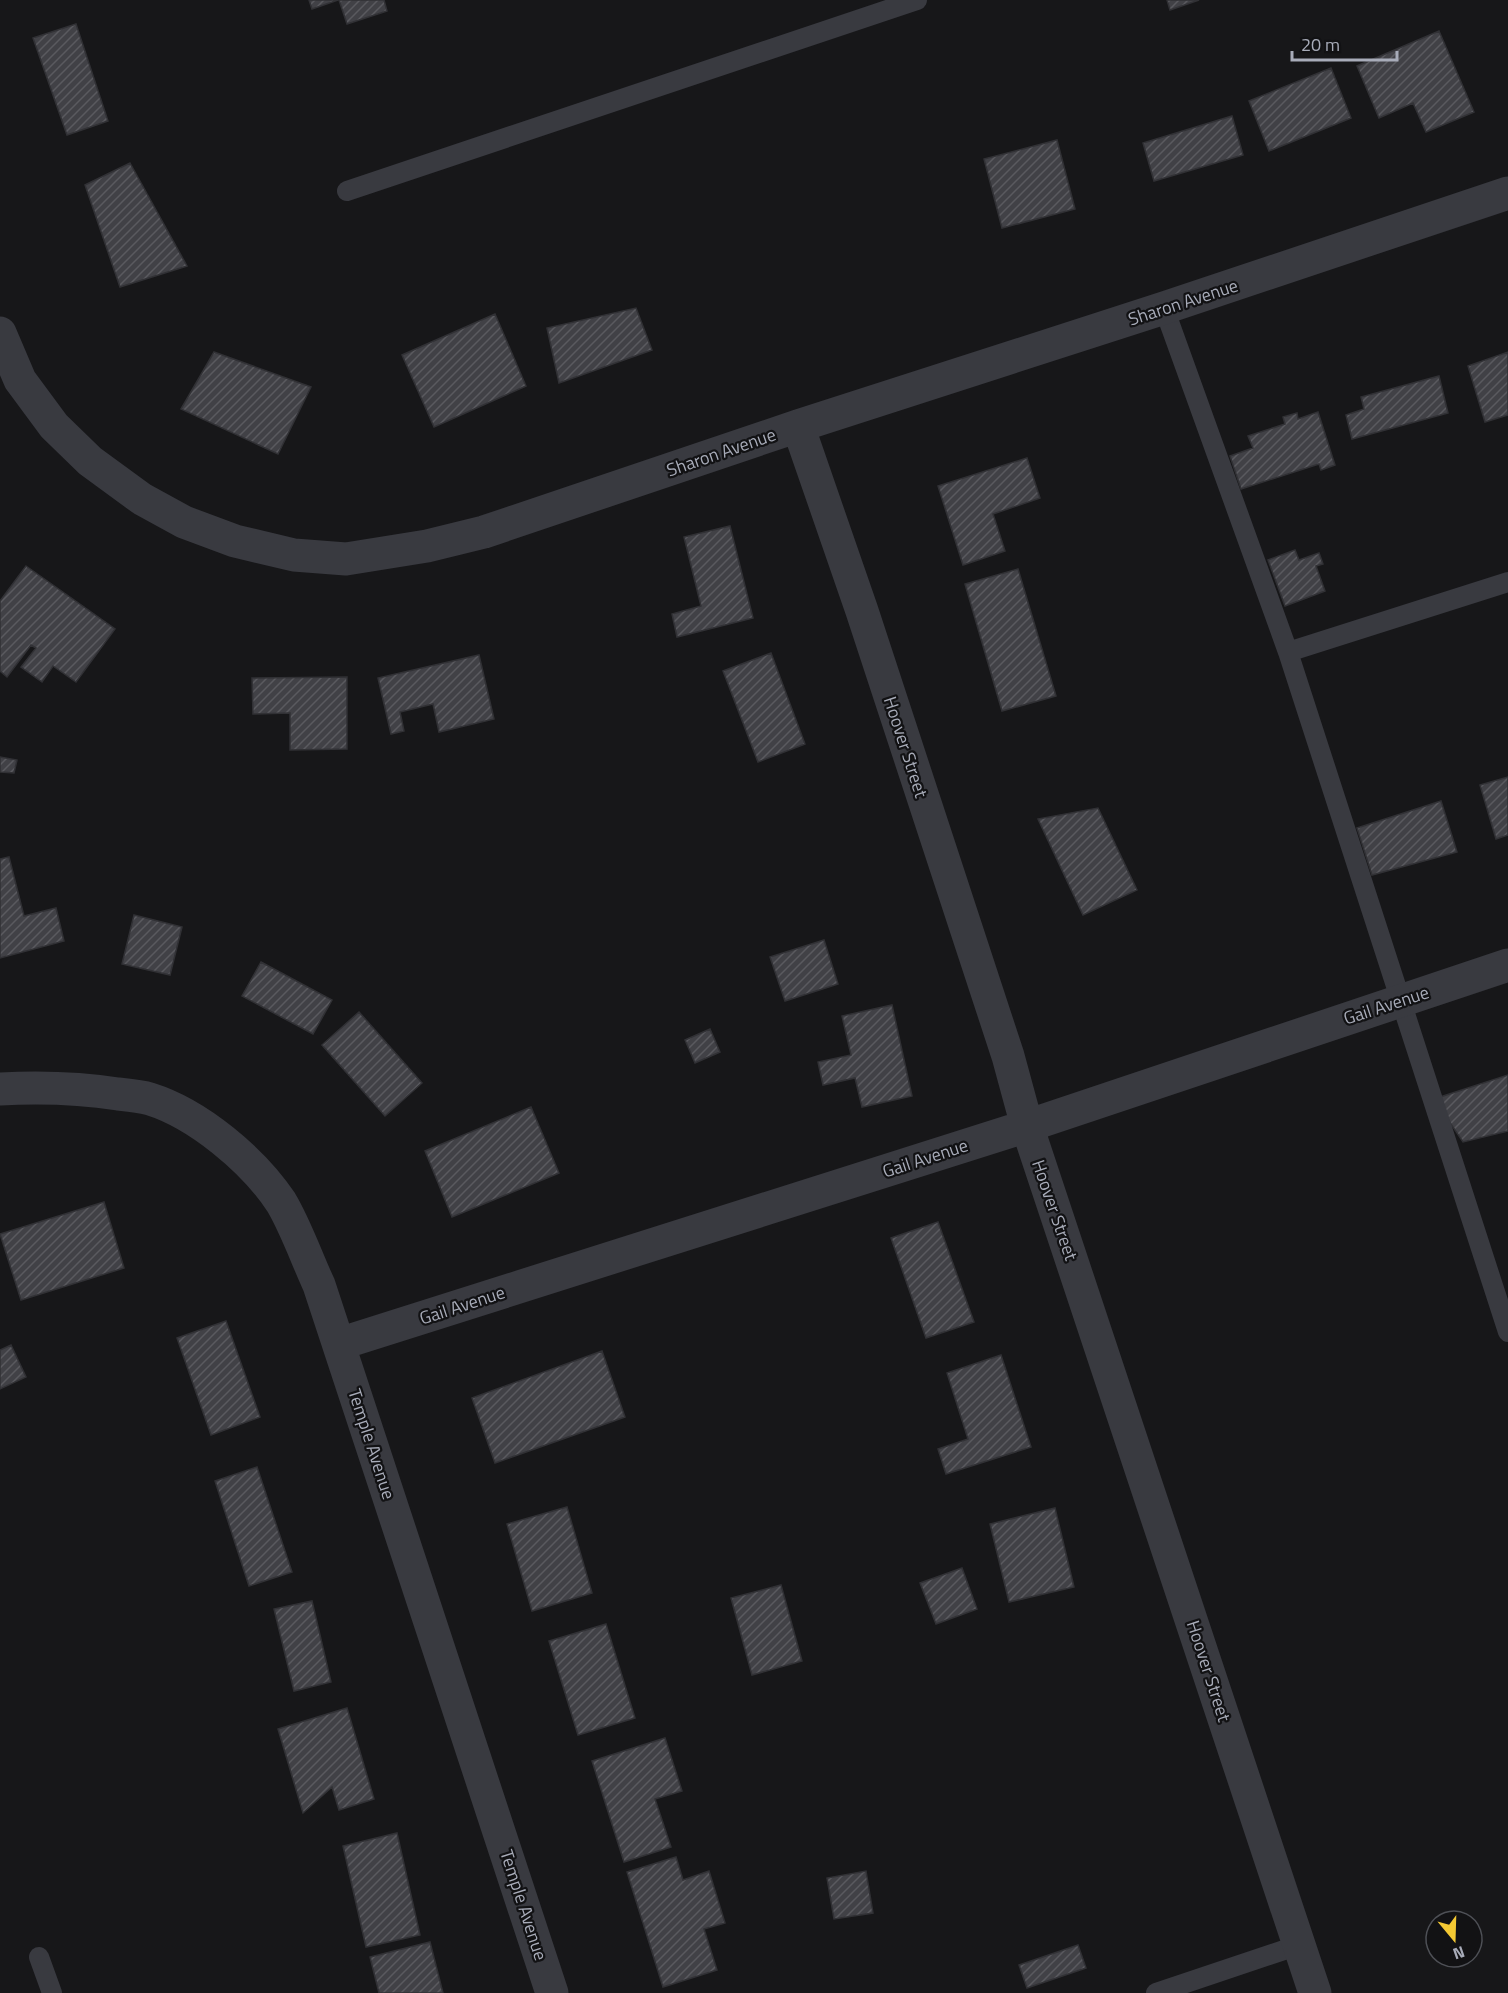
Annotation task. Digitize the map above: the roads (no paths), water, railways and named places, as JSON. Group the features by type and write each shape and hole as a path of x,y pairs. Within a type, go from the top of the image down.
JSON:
{"street":[{"name":"Sharon Avenue","path":"0,333 20,380 54,426 90,461 142,499 184,522 235,542 294,555 346,559 427,546 484,532 798,426 1164,308 1508,193"},
{"name":"Hoover Street","path":"798,426 862,611 1008,1056 1027,1126 1315,1993"},
{"name":"Gail Avenue","path":"339,1344 1027,1126 1508,965"},
{"name":"Temple Avenue","path":"0,1089 33,1087 85,1089 150,1099 190,1118 230,1147 259,1174 281,1203 319,1285 552,1993"}],"lane":[{"path":"347,191 917,0"},
{"path":"1164,308 1288,652 1508,1332"},
{"path":"1288,652 1508,582"},
{"path":"1156,1993 1299,1945"},
{"path":"39,1957 52,1993"}]}
